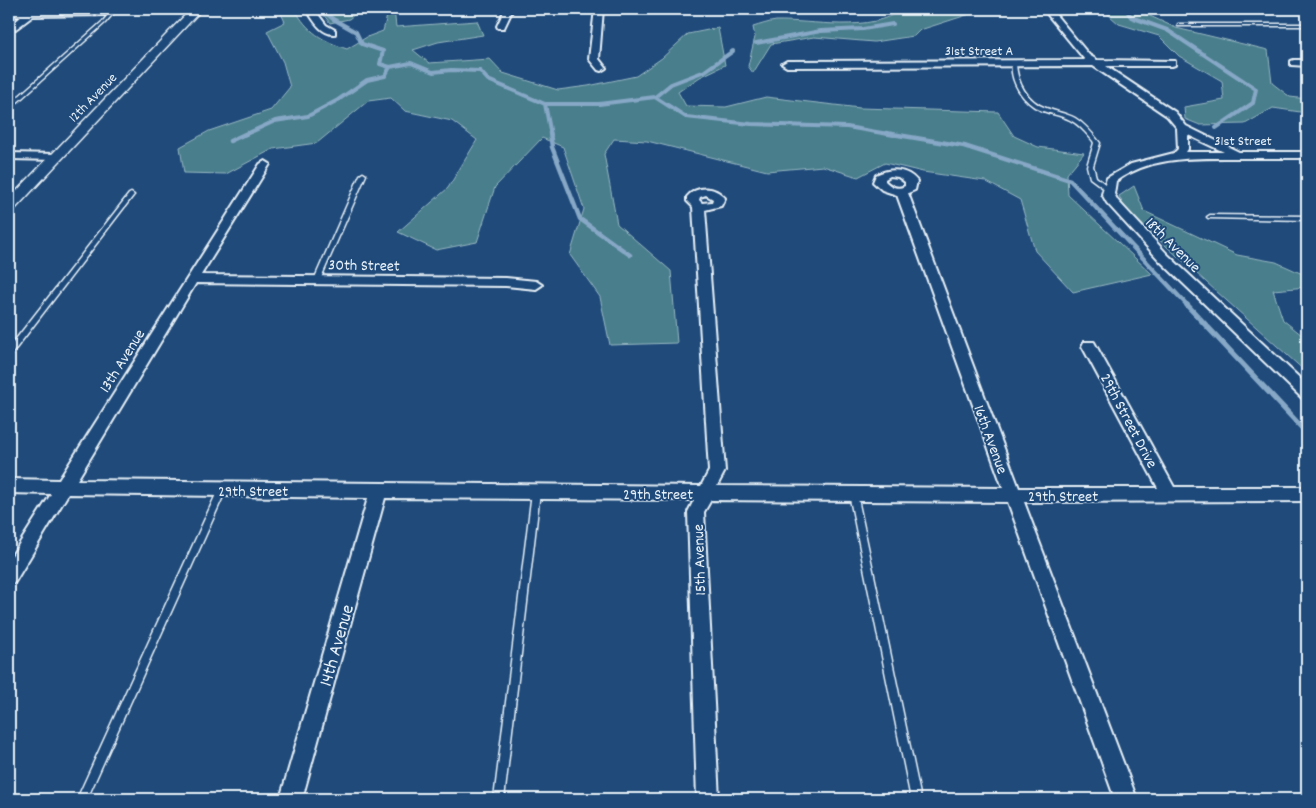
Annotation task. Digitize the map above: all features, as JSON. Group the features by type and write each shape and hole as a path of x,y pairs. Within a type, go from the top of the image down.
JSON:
{"street":[{"name":"12th Avenue","path":"9,207 197,9"},
{"path":"310,9 324,27 332,32"},
{"path":"501,26 509,9"},
{"path":"600,9 594,59 601,68"},
{"path":"1046,9 1086,57 1094,63 1171,114 1182,128 1211,143 1243,155"},
{"path":"9,31 34,11"},
{"path":"9,14 34,11 113,11"},
{"name":"31st Street A","path":"787,64 1172,63"},
{"path":"1294,63 1307,63"},
{"path":"1108,189 1111,180 1124,170 1139,164 1178,155 1183,149 1182,128"},
{"name":"31st Street","path":"1178,155 1307,155"},
{"path":"9,156 56,157"},
{"name":"13th Avenue","path":"9,576 265,164"},
{"name":"18th Avenue","path":"1108,189 1113,203 1123,216 1164,258 1307,394"},
{"name":"16th Avenue","path":"901,191 1126,799"},
{"name":"15th Avenue","path":"698,206 717,471 696,512 708,799"},
{"name":"30th Street","path":"192,279 506,282 536,285"},
{"name":"29th Street Drive","path":"1089,346 1170,495"},
{"name":"29th Street","path":"9,486 222,490 1013,496 1307,494"},
{"name":"14th Avenue","path":"291,799 379,490"}],"lane":[{"path":"9,107 104,22 113,11"},
{"path":"1180,25 1307,25"},
{"path":"1014,63 1014,77 1030,101 1040,108 1076,121 1089,132 1097,143 1090,166 1093,178 1108,189"},
{"path":"317,280 363,175"},
{"path":"9,353 131,195"},
{"path":"1210,217 1307,218"},
{"path":"82,799 222,490"},
{"path":"499,799 536,492"},
{"path":"854,494 916,799"}],"green space":[{"path":"279,9 295,9 305,24 316,35 330,43 347,49 367,37 383,31 388,12 361,9 394,9 396,27 477,21 483,35 438,42 413,50 429,63 490,59 503,73 558,90 636,76 662,58 688,34 718,28 725,65 700,77 678,92 686,106 726,107 766,97 860,108 998,112 1014,136 1038,147 1084,153 1067,174 1068,195 1152,274 1073,292 1035,251 1020,200 985,181 923,172 885,163 858,177 823,166 767,171 647,141 614,139 604,154 617,224 671,271 677,343 610,345 600,297 570,255 584,209 563,147 542,138 495,187 477,242 436,250 398,232 448,188 477,140 452,121 405,111 391,98 368,101 317,143 273,149 226,174 184,173 180,147 209,131 271,110 290,87 283,62 267,31 285,22"},
{"path":"319,9 361,9 349,19 330,23"},
{"path":"901,9 974,9 970,14 920,30 914,36 874,42 814,37 771,44 753,73 748,66 755,37 753,27 776,21 858,24 889,17"},
{"path":"1102,9 1135,9 1176,28 1268,50 1272,83 1290,97 1307,99 1307,113 1273,108 1245,124 1200,125 1185,119 1184,107 1224,100 1222,81 1179,56 1159,36 1119,24"},
{"path":"1134,186 1144,211 1237,255 1276,262 1307,276 1307,287 1273,290 1283,320 1307,339 1307,373 1125,209 1119,196"}],"waterway":[{"path":"321,9 333,19 356,32 362,44 383,51 380,64 390,67"},
{"path":"1126,9 1131,17 1167,30 1256,89 1253,103 1216,128"},
{"path":"756,43 821,31 863,29 893,24"},
{"path":"655,97 671,84 705,71 733,51"},
{"path":"390,67 411,63 433,72 451,70 480,71 488,80 545,104"},
{"path":"244,135 275,121 308,116 338,100 367,80 385,76 390,67"},
{"path":"545,104 599,104 655,97"},
{"path":"655,97 686,117 751,124 847,127 894,135"},
{"path":"545,104 551,135"},
{"path":"230,141 247,133"},
{"path":"550,133 552,147 580,219 630,255"},
{"path":"886,133 964,146 1070,180 1188,306"},
{"path":"1187,305 1307,433"}]}
